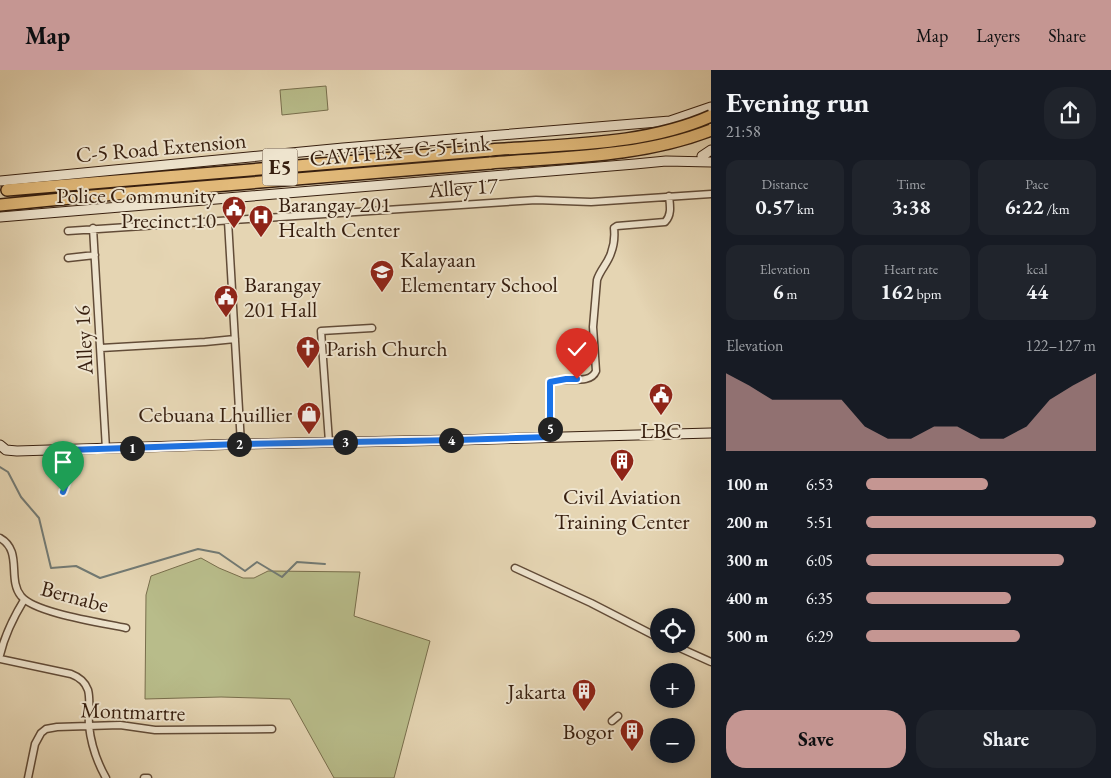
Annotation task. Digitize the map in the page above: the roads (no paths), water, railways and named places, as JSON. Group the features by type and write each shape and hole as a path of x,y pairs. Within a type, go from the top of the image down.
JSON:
{"highway":[{"name":"CAVITEX–C-5 Link","path":"3,186 490,150 638,137 669,130 711,116"},
{"name":"CAVITEX–C-5 Link","path":"0,205 646,148 676,142 711,130"}],"main road":[{"name":"C-5 Road Extension","path":"3,186 353,148 670,121 711,107"},
{"path":"670,121 689,124 711,134"},
{"path":"0,217 666,161 706,156 711,150"},
{"path":"666,161 711,162"},
{"path":"2,449 18,452 241,444 711,433"}],"street":[{"name":"Alley 17","path":"68,230 536,200 591,202 711,194"},
{"path":"550,437 550,382 566,379 590,379 596,371 593,327 597,280 599,273 611,255 615,238 614,228 617,226 665,222 669,218 670,196"},
{"path":"228,221 241,444"},
{"name":"Alley 16","path":"93,228 106,449"},
{"path":"68,258 95,255"},
{"path":"329,442 322,330 372,328"},
{"path":"101,348 235,339"},
{"path":"63,492 69,476 69,450"},
{"name":"Bernabe","path":"0,538 5,541 12,551 16,587 24,600 42,609 126,628"},
{"path":"515,568 591,603 650,633"},
{"path":"0,655 12,619 24,600"},
{"path":"690,653 711,662"},
{"path":"0,660 71,674 84,683 88,691 89,726 93,749 106,778"},
{"path":"612,721 618,716"},
{"name":"Montmartre","path":"28,778 35,744 41,733 57,727 120,725 155,730 272,729"}],"waterway":[{"path":"0,467 8,472 21,497 39,518 51,568 76,566 100,578 198,549 219,553 245,571 257,562 282,577 297,562 325,564"}],"place":[{"name":"Police Community Precinct 10","path":"234,229"},
{"name":"Barangay 201 Health Center","path":"261,238"},
{"name":"Kalayaan Elementary School","path":"382,293"},
{"name":"Barangay 201 Hall","path":"226,318"},
{"name":"Parish Church","path":"308,369"},
{"name":"LBC","path":"661,416"},
{"name":"Cebuana Lhuillier","path":"309,435"},
{"name":"Civil Aviation Training Center","path":"622,482"},
{"name":"Jakarta","path":"584,712"},
{"name":"Bogor","path":"632,752"}]}
